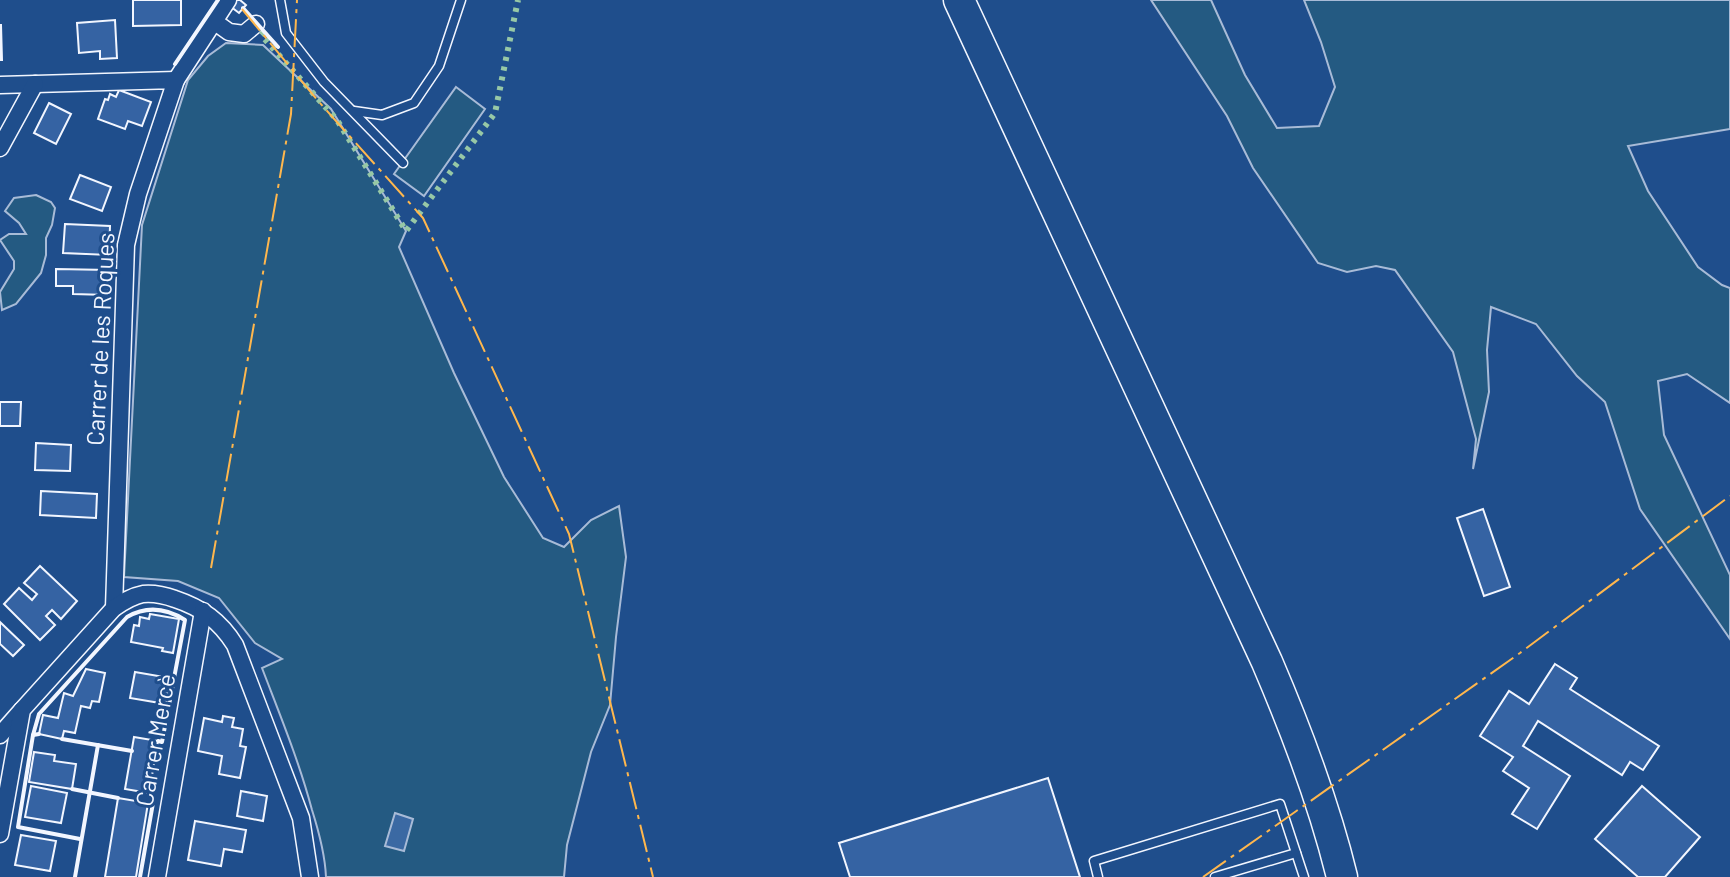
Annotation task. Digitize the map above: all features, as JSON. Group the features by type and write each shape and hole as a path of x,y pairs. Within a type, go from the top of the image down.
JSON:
{"highway":[{"path":"959,0 1267,662 1296,730 1342,877"},
{"path":"981,0 1286,654 1315,723 1364,877"}],"street":[{"name":"Carrer de les Roques","path":"114,608 126,245 138,194 176,80 228,0"},
{"path":"215,22 229,32 244,34 256,24"},
{"path":"0,85 176,80"},
{"path":"0,148 35,84"},
{"path":"0,735 114,608 132,597 146,594 170,597 203,611 217,621 235,645 301,818 310,877"},
{"name":"Carrer Mercè","path":"157,877 203,611"},
{"path":"0,834 22,710"}],"lane":[{"path":"280,0 286,33 324,82 403,163"},
{"path":"353,111 382,115 414,103 439,66 461,0"},
{"path":"1098,877 1094,861 1280,804 1304,877"},
{"path":"1215,877 1296,853"}],"shaded area":[{"path":"1151,0 1211,0 1245,75 1277,128 1319,126 1335,87 1304,0 1730,0 1730,129 1628,146 1648,191 1698,267 1730,288 1730,403 1687,374 1658,381 1664,435 1730,575 1730,639 1640,509 1605,402 1577,376 1536,324 1491,307 1487,350 1489,392 1473,469 1476,439 1453,352 1395,270 1376,266 1347,272 1318,263 1253,168 1227,116"},
{"path":"226,43 263,45 331,109 406,231 399,247 454,373 504,477 543,538 564,547 591,520 619,506 626,557 610,705 591,752 567,845 564,877 326,877 321,843 307,792 262,668 282,659 255,643 219,598 178,581 124,577 142,225 188,80 208,56"},
{"path":"456,87 485,109 424,196 394,174"},
{"path":"36,195 51,202 55,208 46,238 46,255 41,273 16,304 2,310 0,292 14,269 14,261 0,240 9,234 26,234 5,211 14,198"},
{"path":"395,813 413,819 404,851 385,846"}],"building":[{"path":"133,0 181,0 181,25 133,26"},
{"path":"235,0 246,5 239,13 230,6"},
{"path":"115,20 117,58 100,59 100,51 79,53 77,23"},
{"path":"1,25 2,60 0,60"},
{"path":"119,90 151,102 142,126 128,121 125,129 98,119 105,99 108,100 110,94 116,97"},
{"path":"49,103 71,114 56,144 34,133"},
{"path":"80,175 111,187 102,211 70,199"},
{"path":"65,224 110,226 109,255 63,253"},
{"path":"56,269 109,270 108,295 73,294 73,286 56,286"},
{"path":"0,402 21,402 20,426 0,426"},
{"path":"36,443 71,445 70,471 35,470"},
{"path":"41,491 97,494 96,518 40,515"},
{"path":"1483,509 1510,587 1484,596 1457,518"},
{"path":"40,566 77,601 61,619 52,610 46,616 55,625 40,640 4,604 19,588 32,600 37,594 24,583"},
{"path":"150,614 179,619 173,653 131,642 134,625 139,626 140,617 149,619"},
{"path":"0,622 24,645 13,656 0,644"},
{"path":"1555,664 1577,678 1570,689 1659,746 1643,770 1630,762 1622,775 1538,721 1523,746 1570,776 1537,829 1512,814 1529,788 1503,771 1513,757 1480,736 1509,691 1529,704"},
{"path":"86,669 105,673 99,702 92,701 90,708 81,706 75,733 64,731 62,739 39,734 43,715 58,718 64,693 73,696"},
{"path":"135,672 170,678 166,704 130,698"},
{"path":"223,716 234,718 232,727 243,729 240,746 246,747 240,778 219,774 222,756 198,751 204,718 222,722"},
{"path":"134,737 158,741 149,793 125,789"},
{"path":"34,752 55,755 54,761 76,764 72,789 29,782"},
{"path":"1048,778 1080,877 850,877 839,843"},
{"path":"31,786 67,793 61,823 25,817"},
{"path":"1642,786 1700,837 1665,877 1638,877 1595,839"},
{"path":"241,791 267,796 263,821 237,816"},
{"path":"118,798 148,803 136,877 105,877"},
{"path":"195,821 246,830 242,852 224,849 221,866 188,860"},
{"path":"21,835 56,841 50,871 15,865"}],"hedge":[{"path":"264,32 261,35 337,120 406,231 495,113 518,0"}],"wall":[{"path":"175,64 218,0"},
{"path":"243,8 278,47"},
{"path":"39,734 33,735 39,714 127,617 141,611 156,610 185,620 162,742 158,741"},
{"path":"33,735 18,827 80,839"},
{"path":"62,739 132,751"},
{"path":"75,877 98,745"},
{"path":"72,789 118,798"},
{"path":"140,877 153,803 148,803"}],"power":[{"path":"211,568 291,114 297,0"},
{"path":"242,9 319,102 423,218 569,534 653,877"},
{"path":"1203,877 1520,653 1730,496"}]}
